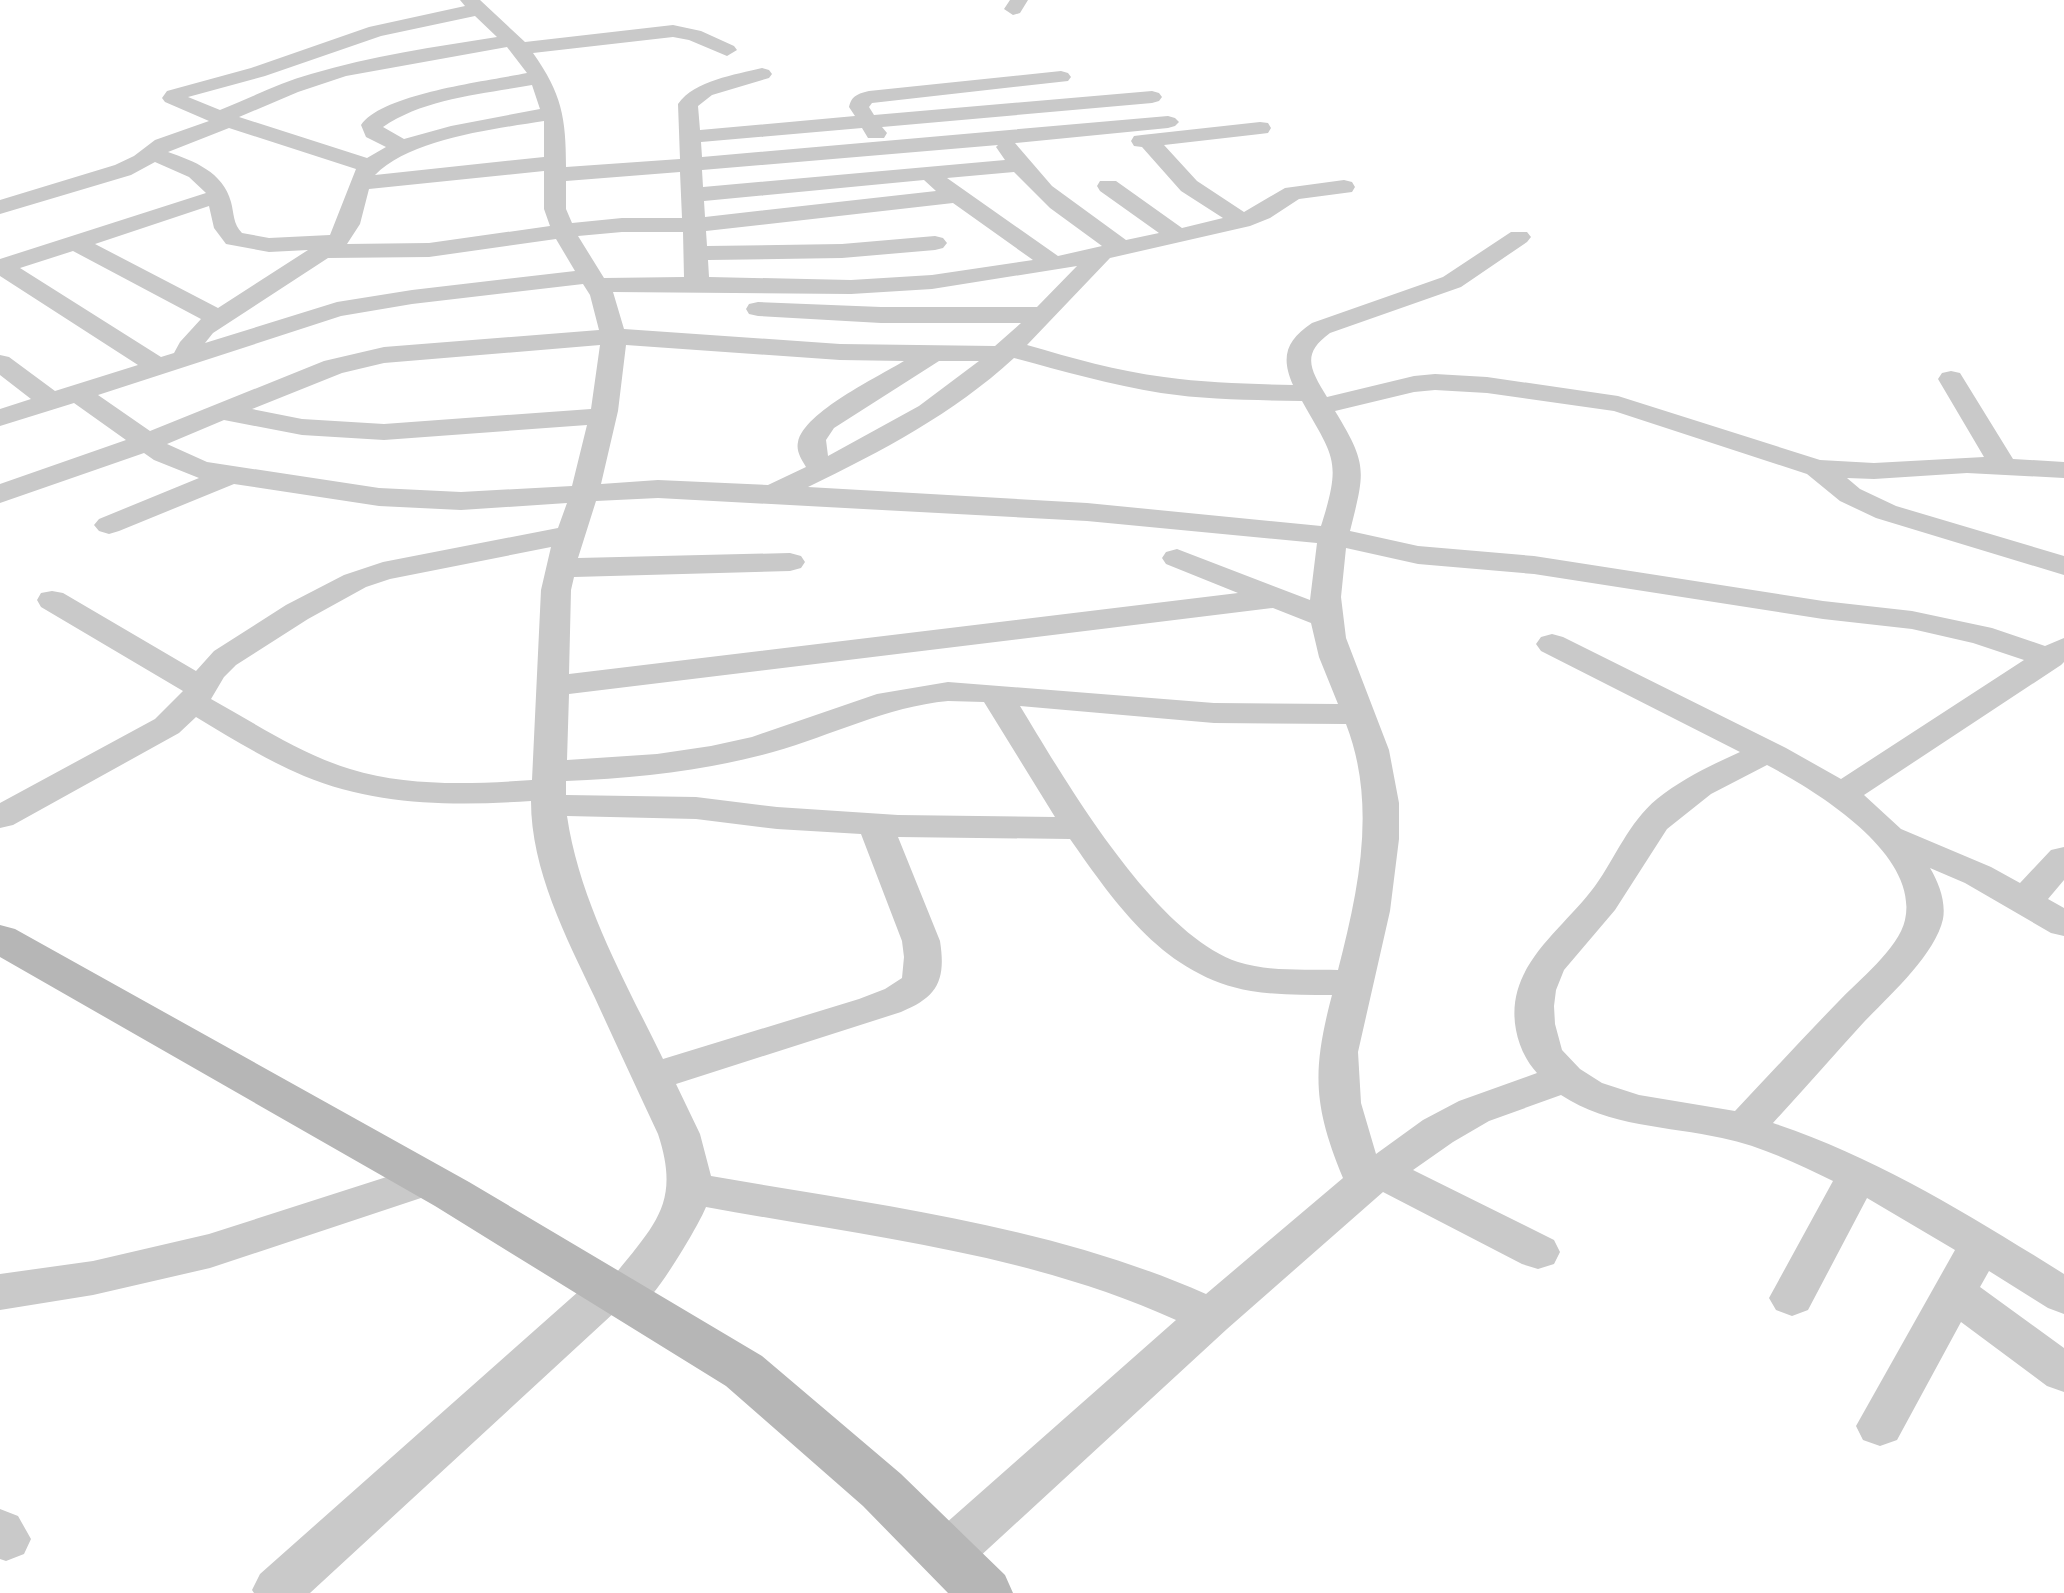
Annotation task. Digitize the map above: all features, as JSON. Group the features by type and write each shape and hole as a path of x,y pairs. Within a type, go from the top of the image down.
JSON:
{"main road":[{"path":"0,939 427,1180 618,1292 744,1371 882,1490 985,1593"}],"street":[{"path":"278,1590 618,1292 677,1223 689,1188 687,1158 679,1134 596,960 555,855 549,789 556,590 570,534 585,493 603,416 613,336 597,287 563,231 555,209 554,169 555,123 540,77 517,45 474,5 376,31 258,72 173,95 172,98 177,101 365,174 554,169 690,165 1002,139 1260,128"},
{"path":"0,207 123,170 172,141 207,131 295,86 363,66 517,45 620,39 674,31 694,35 727,50"},
{"path":"363,66 436,99"},
{"path":"697,284 686,110 692,99 716,87 762,74"},
{"path":"405,148 374,132 372,125 386,115 436,99 540,77"},
{"path":"1054,264 953,195 894,149 859,107 861,100 877,95 1061,77"},
{"path":"967,86 1018,165 1052,200 1112,250"},
{"path":"689,137 984,112 1147,90 1173,130"},
{"path":"185,357 196,336 219,317 331,247 346,232 365,174 405,148 459,131 552,114"},
{"path":"789,128 807,184 815,252"},
{"path":"1093,147 1148,141 1173,130"},
{"path":"1148,141 1189,186 1242,221"},
{"path":"151,153 211,183 218,196 225,229 234,239 269,245 409,251 622,225 695,225 812,214 953,195"},
{"path":"693,195 1018,165"},
{"path":"1108,186 1175,234"},
{"path":"0,418 315,315 360,304 597,287 697,284 828,287 892,285 979,276 1054,264 1175,234 1242,221 1262,213 1293,193 1344,187"},
{"path":"1,267 218,196"},
{"path":"1519,237 1452,282 1342,320 1309,337 1299,349 1298,360 1315,400 1335,433 1348,468 1326,588 1326,618 1372,748 1382,812 1378,863 1338,1052 1336,1080 1348,1141 1373,1177 1538,1252"},
{"path":"76,243 219,317"},
{"path":"696,253 815,252 935,243"},
{"path":"772,495 929,412 1003,351 1112,250"},
{"path":"1,267 157,366"},
{"path":"597,287 881,315 1040,315"},
{"path":"0,494 148,442 333,367 377,356 613,336 818,351 932,354 1003,351 1162,385 1315,400 1414,384 1445,382 1618,404 1817,468 1862,471 1938,466 2003,466 2064,470"},
{"path":"821,469 810,444 812,436 824,422 932,354"},
{"path":"4,370 64,397 148,442 179,462 228,476 408,500 461,501 658,489 1087,512 1334,536 1418,555 1534,565 1823,610 1912,620 2057,653"},
{"path":"1951,379 2003,466"},
{"path":"223,412 302,427 384,432 603,416"},
{"path":"1817,468 1850,495 1886,512 2064,566"},
{"path":"108,525 228,476"},
{"path":"0,817 167,726 197,695 225,658 297,612 355,581 415,563 570,534"},
{"path":"1177,558 1326,618"},
{"path":"561,568 790,562"},
{"path":"551,686 1277,598"},
{"path":"52,600 308,764 362,784 391,790 447,794 549,789 696,808 875,825 1079,828"},
{"path":"919,641 929,693"},
{"path":"1552,643 1767,752 1840,795 1864,812 1885,835 1917,878 1926,900 1924,921 1891,970 1744,1128"},
{"path":"1840,795 2057,653"},
{"path":"549,789 643,766 727,753 929,693 996,694 1066,702 1242,714 1321,716 1360,713"},
{"path":"996,694 1079,828 1156,927 1199,959 1223,971 1249,978 1353,983"},
{"path":"1767,752 1704,782 1673,803 1642,837 1622,874 1589,917 1550,958 1538,983 1533,1009 1537,1034 1545,1057 1563,1079 1592,1095 1666,1115 1744,1128 1858,1175 1925,1209 2064,1296"},
{"path":"652,1077 873,1008 901,998 915,988 925,976 926,960 875,825"},
{"path":"1885,835 1978,875 2064,924"},
{"path":"2025,901 2064,858"},
{"path":"946,1555 1211,1316 1373,1177 1438,1130 1474,1111 1563,1079"},
{"path":"1792,1298 1858,1175"},
{"path":"0,1292 93,1278 210,1251 427,1180"},
{"path":"689,1188 994,1243 1047,1256 1144,1286 1211,1316"},
{"path":"1880,1426 1981,1244"},
{"path":"1954,1293 2064,1373"}]}
